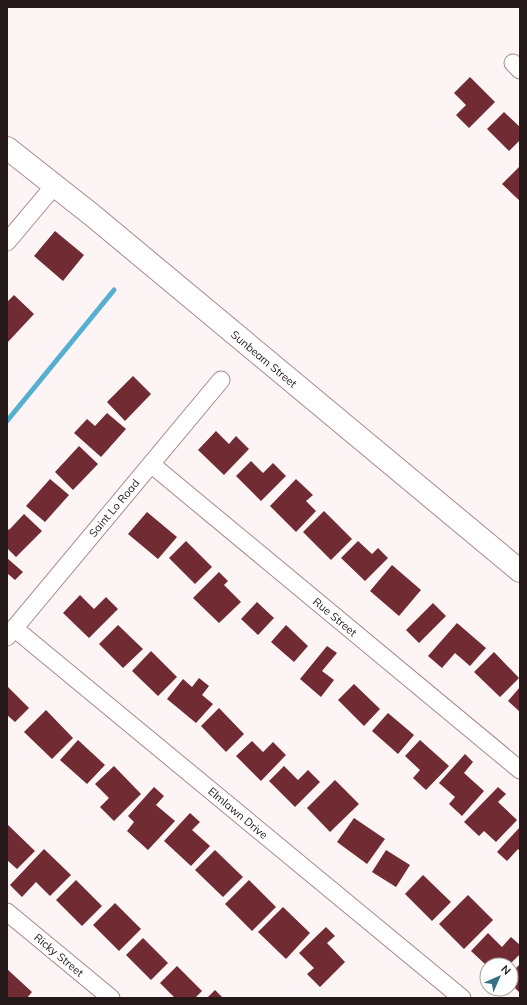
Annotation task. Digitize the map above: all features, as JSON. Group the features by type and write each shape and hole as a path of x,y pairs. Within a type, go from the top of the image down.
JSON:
{"street":[{"name":"Sunbeam Street","path":"7,148 92,215 520,571"},
{"path":"7,242 54,186"},
{"name":"Saint Lo Road","path":"10,633 221,380"},
{"name":"Rue Street","path":"151,464 520,770"},
{"name":"Elmlawn Drive","path":"10,633 462,998"},
{"name":"Ricky Street","path":"7,912 111,998"}],"building":[{"path":"470,77 495,102 469,128 456,115 466,105 454,93"},
{"path":"504,112 520,127 520,140 509,151 487,129"},
{"path":"520,166 520,201 502,184"},
{"path":"55,231 84,255 63,281 34,256"},
{"path":"14,295 34,314 7,343 7,302"},
{"path":"133,376 151,394 125,421 107,402"},
{"path":"107,413 126,429 101,457 74,433 87,419 95,426"},
{"path":"216,431 229,444 236,436 249,449 224,475 198,450"},
{"path":"79,446 98,464 73,490 55,472"},
{"path":"251,461 263,473 273,463 286,476 261,501 236,476"},
{"path":"50,479 69,495 45,522 26,506"},
{"path":"296,479 313,495 306,501 316,511 296,532 270,506"},
{"path":"324,511 352,539 331,560 303,532"},
{"path":"147,512 177,537 158,559 128,534"},
{"path":"24,514 42,531 16,557 7,548 7,528 9,530"},
{"path":"186,541 212,567 195,584 169,558"},
{"path":"358,541 372,554 378,548 388,558 365,581 341,558"},
{"path":"7,558 23,572 15,580 7,573"},
{"path":"392,565 421,590 399,616 370,591"},
{"path":"219,572 228,581 224,585 241,602 219,623 193,598"},
{"path":"80,595 94,609 106,597 118,609 89,638 63,613"},
{"path":"257,602 274,618 258,635 241,619"},
{"path":"433,603 446,616 419,643 406,630"},
{"path":"457,623 486,648 470,666 455,653 442,668 428,656"},
{"path":"118,625 143,649 123,668 99,644"},
{"path":"286,625 308,646 294,662 271,642"},
{"path":"327,646 337,653 322,671 334,680 321,697 300,679"},
{"path":"151,651 177,677 158,696 132,671"},
{"path":"494,652 519,678 500,697 474,672"},
{"path":"199,678 209,686 202,695 213,704 196,723 167,699 183,679 192,687"},
{"path":"354,684 380,709 364,726 338,700"},
{"path":"7,686 29,708 15,722 7,715"},
{"path":"520,687 520,710 519,711 508,701"},
{"path":"219,708 244,734 226,752 201,726"},
{"path":"46,710 73,738 52,759 24,732"},
{"path":"388,713 414,735 398,754 372,731"},
{"path":"78,740 105,765 87,784 60,760"},
{"path":"420,740 449,766 426,790 413,778 420,770 405,756"},
{"path":"252,741 263,752 273,742 286,755 261,781 236,756"},
{"path":"465,754 473,762 464,773 484,791 462,816 449,804 455,797 439,783"},
{"path":"114,766 141,794 114,821 100,807 109,798 95,784"},
{"path":"284,766 298,780 308,770 320,782 295,807 269,781"},
{"path":"335,780 359,804 330,832 307,808"},
{"path":"154,787 164,796 156,805 175,821 148,850 127,831 134,822 128,816"},
{"path":"498,787 506,794 498,802 517,820 496,842 484,831 479,836 464,822"},
{"path":"190,813 200,822 192,830 210,846 191,866 164,841"},
{"path":"354,818 385,839 367,864 337,842"},
{"path":"8,825 35,851 17,869 7,860"},
{"path":"520,827 520,851 518,849 507,861 497,852"},
{"path":"44,849 71,875 50,896 36,882 22,897 10,885"},
{"path":"215,850 243,877 223,897 195,870"},
{"path":"386,850 410,865 396,887 372,872"},
{"path":"423,875 451,902 432,921 405,894"},
{"path":"76,880 102,906 82,926 56,900"},
{"path":"249,880 276,907 252,931 225,904"},
{"path":"468,895 493,920 464,949 439,924"},
{"path":"115,903 141,929 119,951 93,925"},
{"path":"283,907 310,933 286,959 258,932"},
{"path":"326,927 335,936 327,943 345,962 320,987 307,974 314,968 299,953"},
{"path":"488,933 502,947 511,937 520,945 520,954 517,957 479,957 479,958 471,951"},
{"path":"143,938 168,963 151,980 126,955"},
{"path":"520,964 520,993 519,992"},
{"path":"177,966 202,991 195,998 175,998 160,983"},
{"path":"7,969 32,992 27,998 7,998"},
{"path":"215,990 223,998 207,998"}],"waterway":[{"path":"7,421 114,290"}]}
